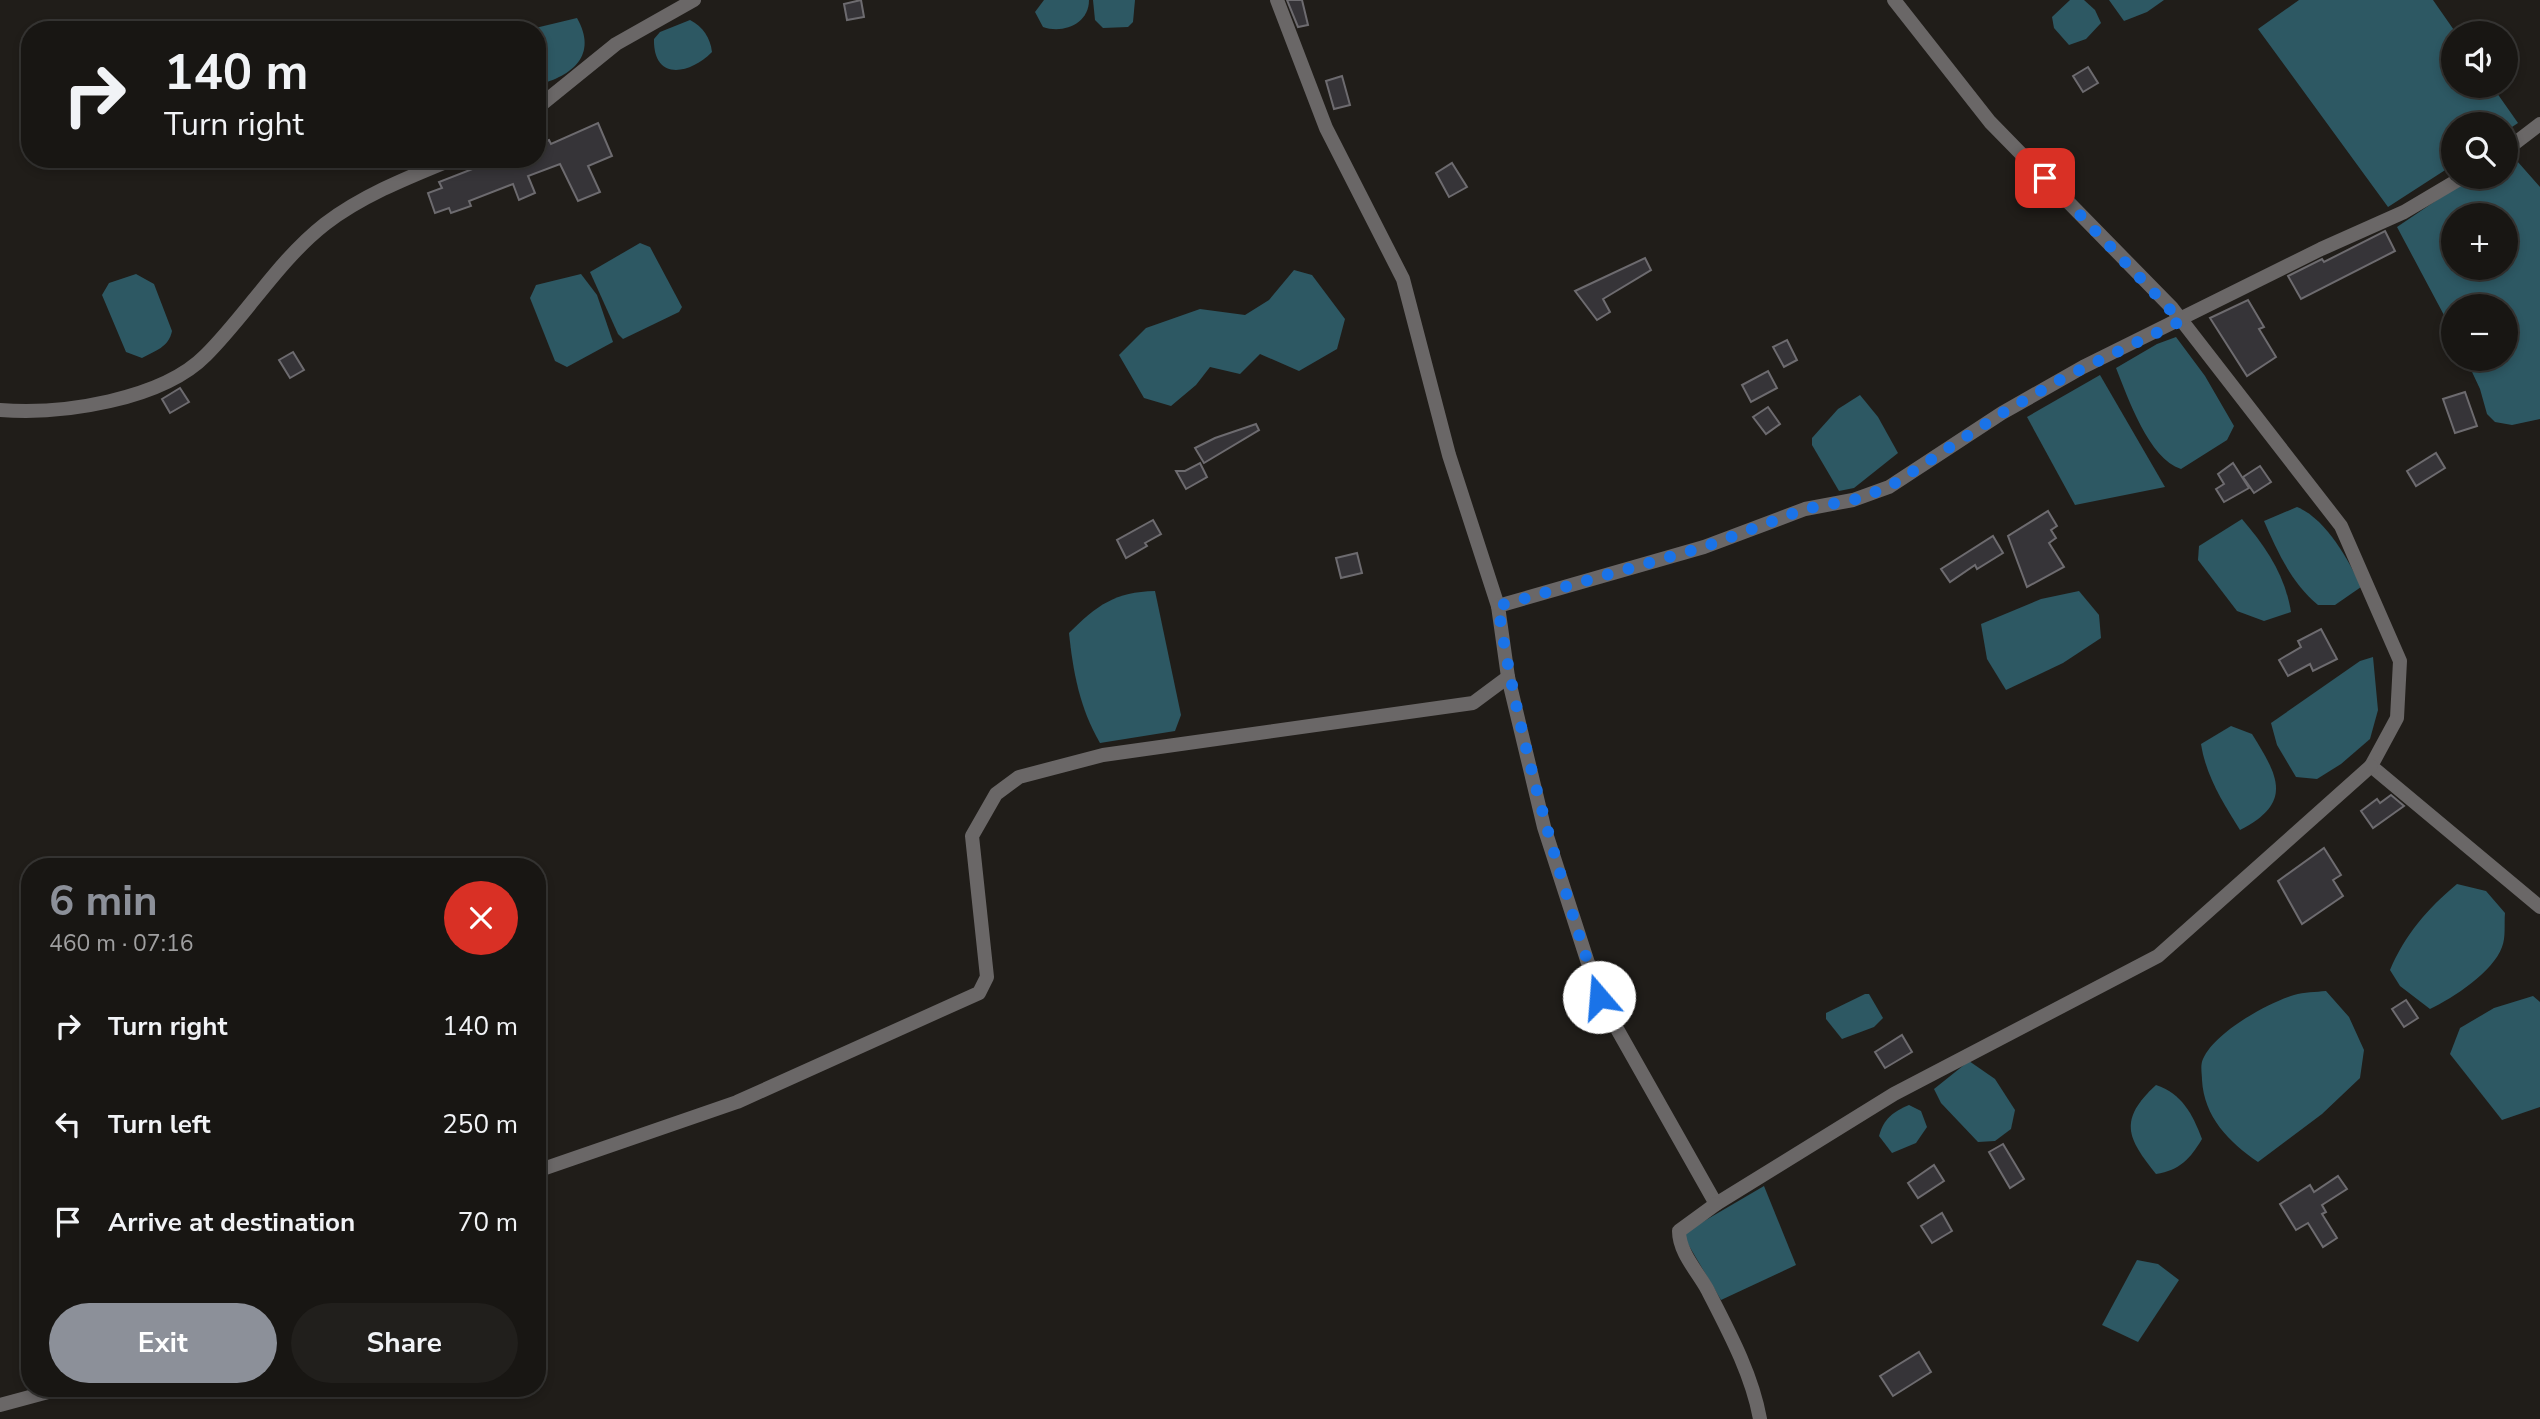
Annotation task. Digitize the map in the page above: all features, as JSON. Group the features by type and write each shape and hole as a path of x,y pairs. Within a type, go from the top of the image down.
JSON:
{"street":[{"path":"546,101 616,44 694,0"},
{"path":"1277,0 1326,128 1403,279 1449,455 1498,606 1508,677 1544,827 1599,997 1716,1204"},
{"path":"1760,1419 1755,1390 1706,1288 1679,1241 1679,1231 1716,1204 1895,1094 2158,956 2371,766 2397,718 2400,662 2341,526 2181,321 1990,122 1894,0"},
{"path":"2518,141 2540,124"},
{"path":"0,410 32,413 118,400 178,376 205,356 324,225 384,187 431,168"},
{"path":"1498,606 1704,547 1805,509 1853,500 1889,487 2002,413 2071,373 2181,321 2321,249 2404,212 2443,189"},
{"path":"546,1168 737,1102 979,993 987,977 972,836 996,794 1019,777 1103,755 1473,703 1508,677"},
{"path":"2371,766 2540,907"},
{"path":"0,1405 30,1397"}],"water":[{"path":"1044,0 1089,0 1085,15 1080,21 1066,28 1051,29 1043,27 1035,12"},
{"path":"1093,0 1135,0 1133,22 1128,27 1103,28 1095,20"},
{"path":"2070,0 2084,0 2095,10 2101,23 2086,39 2069,45 2054,28 2052,17"},
{"path":"2109,0 2164,0 2147,12 2124,21"},
{"path":"2299,0 2433,0 2448,21 2441,21 2441,98 2500,98 2510,112 2441,112 2441,173 2388,207 2258,29"},
{"path":"577,18 585,43 583,53 571,70 546,82 546,25"},
{"path":"690,20 705,33 712,52 693,66 674,70 666,68 655,53 654,39 660,32"},
{"path":"2518,162 2540,187 2540,419 2512,425 2495,422 2487,414 2472,371 2518,371 2518,294 2441,294 2441,310 2397,227 2453,189 2518,189"},
{"path":"640,243 650,247 682,307 679,312 623,339 618,334 590,272"},
{"path":"1294,270 1312,275 1345,319 1337,349 1299,371 1260,354 1240,374 1210,367 1196,385 1171,406 1144,398 1119,355 1146,328 1200,309 1245,315 1269,300"},
{"path":"136,274 154,284 172,331 165,345 142,358 126,352 102,295 109,283"},
{"path":"581,274 597,295 613,342 567,367 555,361 530,298 536,285"},
{"path":"2176,337 2205,376 2234,426 2227,440 2181,469 2170,463 2150,441 2133,411 2116,368 2157,344"},
{"path":"2100,375 2165,487 2075,505 2027,417"},
{"path":"1860,395 1878,417 1898,453 1854,488 1839,491 1812,445 1812,438 1838,409"},
{"path":"2297,507 2307,512 2326,530 2343,553 2361,587 2335,605 2318,605 2300,587 2280,556 2264,521"},
{"path":"2242,519 2273,562 2284,586 2291,612 2264,621 2237,611 2198,560 2199,546"},
{"path":"1155,591 1181,715 1175,731 1100,743 1078,690 1069,633 1098,608 1118,597"},
{"path":"2079,591 2099,615 2101,638 2063,663 2006,690 1987,659 1981,624 2041,599"},
{"path":"2373,657 2378,710 2370,739 2341,764 2317,779 2296,777 2277,745 2271,723 2360,661"},
{"path":"2231,726 2252,734 2269,763 2276,787 2268,809 2257,820 2240,830 2211,778 2201,744"},
{"path":"2457,884 2486,891 2505,913 2503,943 2497,956 2481,975 2461,991 2430,1009 2400,986 2390,970 2418,923"},
{"path":"2326,991 2349,1017 2364,1050 2360,1078 2322,1114 2258,1162 2228,1137 2213,1117 2204,1093 2201,1070 2203,1059 2218,1039 2256,1012 2294,995"},
{"path":"1869,994 1883,1018 1874,1027 1842,1039 1826,1019 1826,1013"},
{"path":"2533,996 2540,1002 2540,1107 2502,1120 2450,1054 2460,1028 2494,1008"},
{"path":"1969,1061 1995,1079 2015,1110 2011,1129 1995,1141 1978,1142 1941,1103 1934,1089"},
{"path":"2156,1085 2173,1094 2185,1106 2202,1139 2183,1163 2172,1170 2156,1174 2138,1150 2131,1129 2136,1109"},
{"path":"1909,1105 1921,1111 1927,1127 1916,1143 1892,1153 1879,1136 1881,1130 1890,1116"},
{"path":"1764,1186 1796,1265 1721,1300 1682,1234"},
{"path":"2137,1260 2158,1264 2179,1280 2138,1342 2102,1325"}],"building":[{"path":"861,0 864,17 847,20 844,4"},
{"path":"1287,0 1302,0 1308,25 1298,27"},
{"path":"2088,67 2098,83 2083,92 2073,76"},
{"path":"1342,76 1350,105 1334,109 1326,81"},
{"path":"598,123 612,156 588,166 600,192 578,201 560,164 528,176 535,193 519,200 513,184 469,201 471,206 451,213 449,208 435,213 428,193 442,188 439,182 475,168 546,168 546,141 549,140 551,144"},
{"path":"1452,163 1467,187 1449,197 1436,173"},
{"path":"2385,231 2395,251 2301,299 2288,276 2322,259 2324,262"},
{"path":"1645,258 1651,270 1603,299 1610,312 1597,320 1575,291"},
{"path":"2248,300 2264,327 2259,329 2276,357 2247,376 2210,318"},
{"path":"1787,340 1797,360 1784,367 1773,347"},
{"path":"293,352 304,370 290,378 279,360"},
{"path":"1768,371 1777,388 1751,402 1742,385"},
{"path":"180,388 189,402 170,413 162,399"},
{"path":"2465,392 2477,426 2455,433 2443,399"},
{"path":"1768,407 1780,424 1766,434 1753,417"},
{"path":"1256,424 1259,430 1204,463 1195,448 1215,438"},
{"path":"2436,453 2445,468 2416,486 2407,471"},
{"path":"1200,463 1207,477 1186,489 1176,471 1185,471"},
{"path":"2233,463 2249,488 2224,502 2216,489 2224,484 2218,474"},
{"path":"2260,466 2271,482 2254,493 2243,477"},
{"path":"2048,511 2057,526 2051,530 2056,538 2049,543 2064,567 2027,587 2008,536"},
{"path":"1153,520 1161,534 1126,558 1117,540"},
{"path":"1993,536 2003,553 1977,569 1975,565 1950,582 1941,569"},
{"path":"1357,553 1362,573 1341,578 1336,558"},
{"path":"2321,629 2337,659 2313,671 2310,664 2288,676 2279,660 2301,647 2298,641"},
{"path":"2391,795 2404,806 2373,828 2361,811 2377,799 2380,803"},
{"path":"2324,848 2341,875 2333,880 2343,896 2302,924 2278,881"},
{"path":"2406,1000 2418,1018 2404,1027 2392,1009"},
{"path":"1902,1035 1912,1052 1885,1068 1875,1052"},
{"path":"2003,1144 2024,1179 2010,1188 1989,1152"},
{"path":"1934,1165 1944,1181 1918,1198 1908,1183"},
{"path":"2338,1176 2347,1189 2322,1205 2326,1212 2322,1214 2337,1238 2323,1247 2308,1223 2296,1230 2280,1204 2310,1185 2314,1192"},
{"path":"1942,1213 1952,1231 1932,1243 1921,1226"},
{"path":"1919,1352 1931,1372 1893,1396 1880,1376"}],"route":[{"path":"1599,997 1544,827 1508,677 1498,606 1704,547 1805,509 1853,500 1889,487 2002,413 2063,378 2181,321 2172,307 2045,178"}]}
